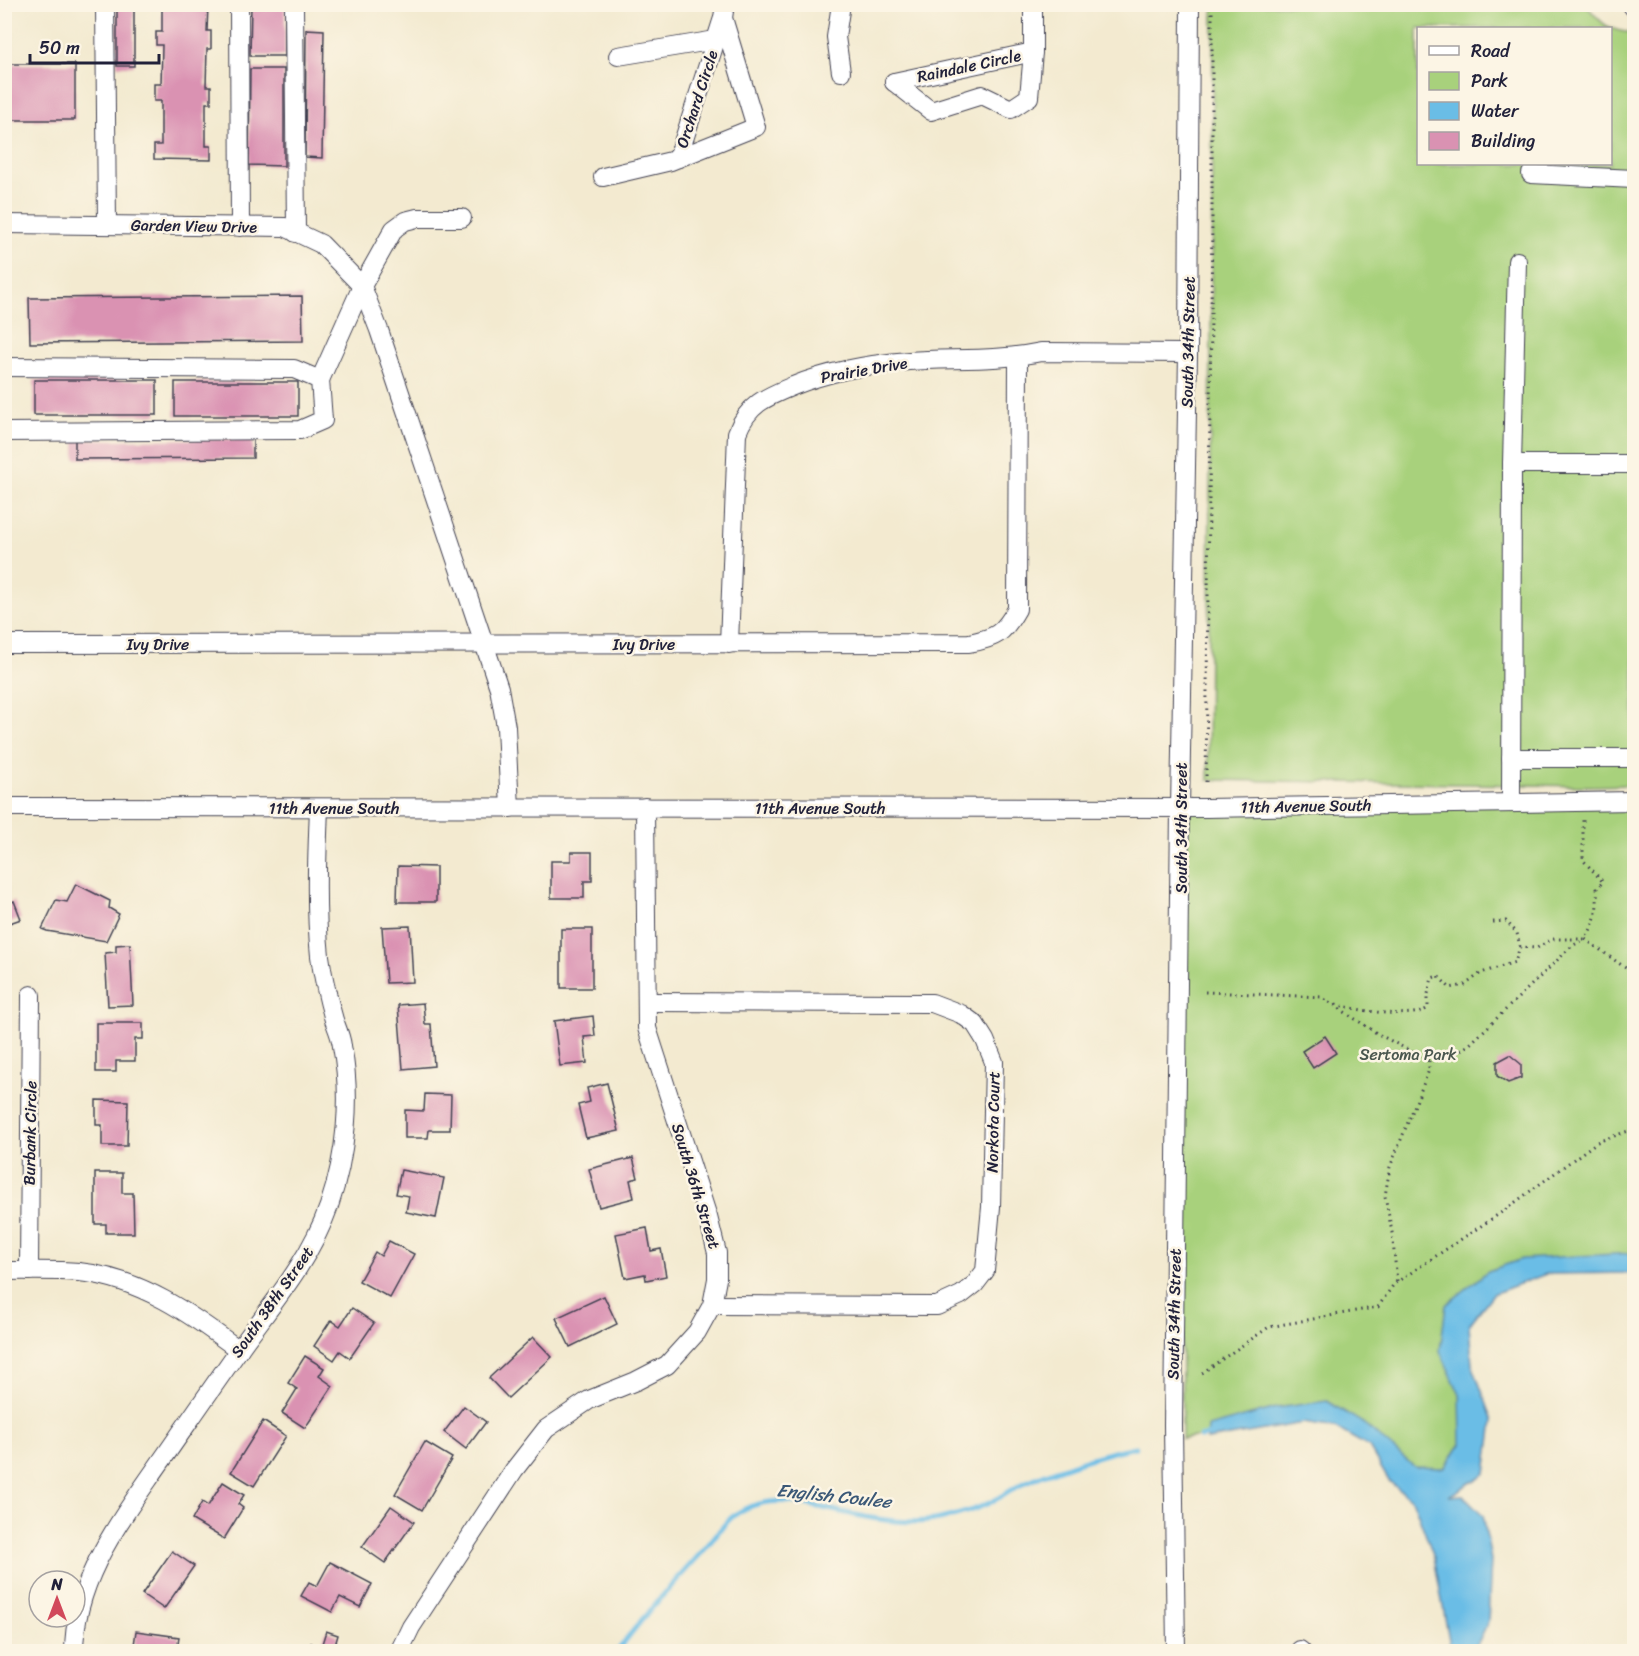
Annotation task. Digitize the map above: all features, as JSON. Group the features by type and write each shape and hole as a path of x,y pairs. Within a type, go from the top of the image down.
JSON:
{"street":[{"path":"105,4 107,224"},
{"path":"239,4 240,226"},
{"path":"294,4 296,233"},
{"path":"841,4 836,37 841,72"},
{"name":"Raindale Circle","path":"1033,4 1033,52 1029,97 1011,109 982,95 931,111 894,82 1033,52"},
{"name":"South 34th Street","path":"1176,1652 1173,1425 1188,353 1190,4"},
{"path":"1631,4 1635,8"},
{"name":"Orchard Circle","path":"678,158 724,11"},
{"name":"Orchard Circle","path":"603,177 678,158 756,128 724,11"},
{"name":"Orchard Circle","path":"618,56 716,40"},
{"path":"1531,174 1635,179"},
{"path":"4,432 300,430 323,420 320,380 362,286 394,229 405,221 417,218 462,218"},
{"name":"Garden View Drive","path":"4,224 285,227 321,244 362,286"},
{"path":"1511,803 1512,464 1517,261"},
{"path":"362,286 379,330 499,688 506,728 510,808"},
{"name":"Prairie Drive","path":"729,644 737,433 742,418 754,405 804,382 872,365 910,361 1018,357 1041,352 1188,353"},
{"name":"Ivy Drive","path":"4,644 969,644 992,639 1008,625 1017,609 1018,357"},
{"path":"4,367 294,369 320,380"},
{"path":"1512,464 1635,464"},
{"path":"1511,758 1635,758"},
{"name":"11th Avenue South","path":"4,807 1180,808 1635,801"},
{"name":"South 36th Street","path":"399,1652 411,1627 514,1470 546,1430 589,1400 636,1381 667,1365 697,1332 712,1305 717,1279 717,1253 708,1217 647,1028 645,807"},
{"name":"South 38th Street","path":"74,1652 74,1630 94,1566 124,1514 239,1350 288,1285 313,1245 329,1206 340,1167 346,1117 346,1081 342,1045 320,957 317,909 319,808"},
{"name":"Burbank Circle","path":"29,1271 31,995"},
{"name":"Norkota Court","path":"647,1002 932,1003 961,1014 975,1024 994,1062 988,1245 985,1271 975,1284 961,1295 937,1306 712,1305"},
{"path":"4,1271 80,1272 118,1280 142,1289 188,1313 239,1350"}],"path":[{"path":"1206,782 1212,4"},
{"path":"1205,992 1322,997 1378,1034 1429,1061 1452,1057 1470,1044 1572,946 1585,939 1595,924 1595,909 1598,903 1597,888 1604,882 1583,860 1582,801"},
{"path":"1328,1001 1358,1010 1422,1013 1428,1008 1428,994 1432,978 1438,976 1450,988 1465,985 1481,973 1515,962 1520,947 1517,933 1506,921 1493,922"},
{"path":"1520,947 1537,948 1552,939 1585,939 1635,974"},
{"path":"1397,1282 1392,1232 1385,1196 1390,1167 1429,1070 1429,1061"},
{"path":"1202,1373 1269,1327 1378,1307 1397,1282 1502,1212 1597,1142 1635,1129"}],"green space":[{"path":"1213,5 1586,5 1610,27 1417,27 1417,165 1612,165 1612,28 1634,33 1634,785 1208,780"},
{"name":"Sertoma Park","path":"1634,801 1634,1262 1542,1262 1460,1311 1478,1462 1433,1492 1363,1433 1312,1418 1182,1439 1180,808"}],"water":[{"path":"1634,1253 1634,1273 1546,1274 1493,1294 1469,1325 1472,1364 1493,1421 1486,1473 1449,1496 1463,1495 1483,1515 1491,1560 1488,1622 1474,1651 1451,1651 1434,1557 1413,1501 1389,1481 1369,1447 1336,1428 1303,1423 1207,1440 1208,1427 1276,1408 1327,1401 1363,1423 1415,1467 1444,1468 1461,1444 1460,1395 1440,1351 1446,1305 1488,1271 1522,1259"}],"building":[{"path":"117,4 134,4 134,66 117,66"},
{"path":"162,4 208,4 207,31 211,31 211,49 207,49 206,86 211,86 211,103 206,103 206,146 211,146 211,160 154,159 154,145 161,145 161,101 154,101 154,84 161,84 162,45 156,45 156,32 162,32"},
{"path":"251,4 285,4 285,56 250,56"},
{"path":"306,29 324,30 322,158 305,157"},
{"path":"4,64 75,64 75,120 4,120"},
{"path":"250,69 284,69 284,166 249,165"},
{"path":"302,296 303,341 30,343 29,298"},
{"path":"34,380 157,380 157,415 34,415"},
{"path":"175,382 298,382 298,416 175,416"},
{"path":"253,439 253,458 75,459 75,440"},
{"path":"571,852 592,852 592,881 584,881 584,898 551,898 551,861 571,861"},
{"path":"398,866 436,867 436,902 397,902"},
{"path":"76,884 110,901 109,908 119,914 106,941 42,929 56,900 67,902"},
{"path":"4,899 7,904 14,901 21,919 4,925"},
{"path":"410,926 413,982 386,983 382,927"},
{"path":"561,929 592,929 592,988 561,988"},
{"path":"130,944 133,1005 108,1006 105,953 116,952 116,945"},
{"path":"423,1003 425,1024 431,1024 434,1066 403,1069 398,1005"},
{"path":"593,1016 595,1036 584,1037 587,1063 560,1066 554,1021"},
{"path":"96,1023 143,1023 143,1039 135,1039 135,1061 116,1061 116,1072 96,1072"},
{"path":"1325,1036 1336,1053 1313,1068 1302,1051"},
{"path":"1510,1055 1521,1064 1521,1078 1508,1083 1497,1076 1497,1062"},
{"path":"607,1083 619,1131 586,1138 578,1105 590,1102 587,1088"},
{"path":"425,1094 451,1095 450,1130 429,1130 428,1138 405,1138 405,1110 424,1111"},
{"path":"96,1100 128,1101 127,1146 102,1146 102,1125 96,1125"},
{"path":"633,1158 638,1178 630,1180 634,1198 599,1207 589,1169"},
{"path":"401,1170 444,1178 436,1218 406,1212 409,1196 396,1194"},
{"path":"95,1173 122,1173 122,1193 133,1193 134,1233 106,1233 106,1224 95,1224"},
{"path":"647,1228 651,1251 661,1249 666,1276 646,1280 645,1274 625,1278 616,1234"},
{"path":"389,1241 414,1254 390,1298 359,1281 375,1252 381,1256"},
{"path":"604,1296 617,1324 570,1347 556,1318"},
{"path":"352,1308 374,1323 350,1358 340,1351 334,1360 314,1346 331,1320 340,1326"},
{"path":"533,1337 552,1357 508,1398 489,1378"},
{"path":"305,1356 324,1368 319,1376 333,1386 305,1428 282,1413 297,1389 288,1383"},
{"path":"464,1406 486,1422 466,1449 444,1432"},
{"path":"263,1421 286,1436 254,1486 231,1472"},
{"path":"425,1442 452,1458 422,1510 395,1494"},
{"path":"223,1482 244,1495 238,1504 243,1508 224,1539 192,1520 202,1502 208,1506"},
{"path":"391,1506 414,1522 385,1563 362,1547"},
{"path":"172,1551 194,1566 164,1609 142,1594"},
{"path":"330,1562 372,1584 360,1607 340,1597 332,1612 301,1596 309,1582 317,1586"},
{"path":"136,1631 179,1637 177,1652 133,1652"},
{"path":"326,1631 338,1635 333,1652 309,1652 311,1643 321,1647"}],"waterway":[{"name":"English Coulee","path":"1200,1437 1212,1434"},
{"name":"English Coulee","path":"617,1652 727,1522 744,1509 761,1503 788,1501 890,1521 940,1519 994,1501 1023,1484 1057,1470 1135,1447"}]}
